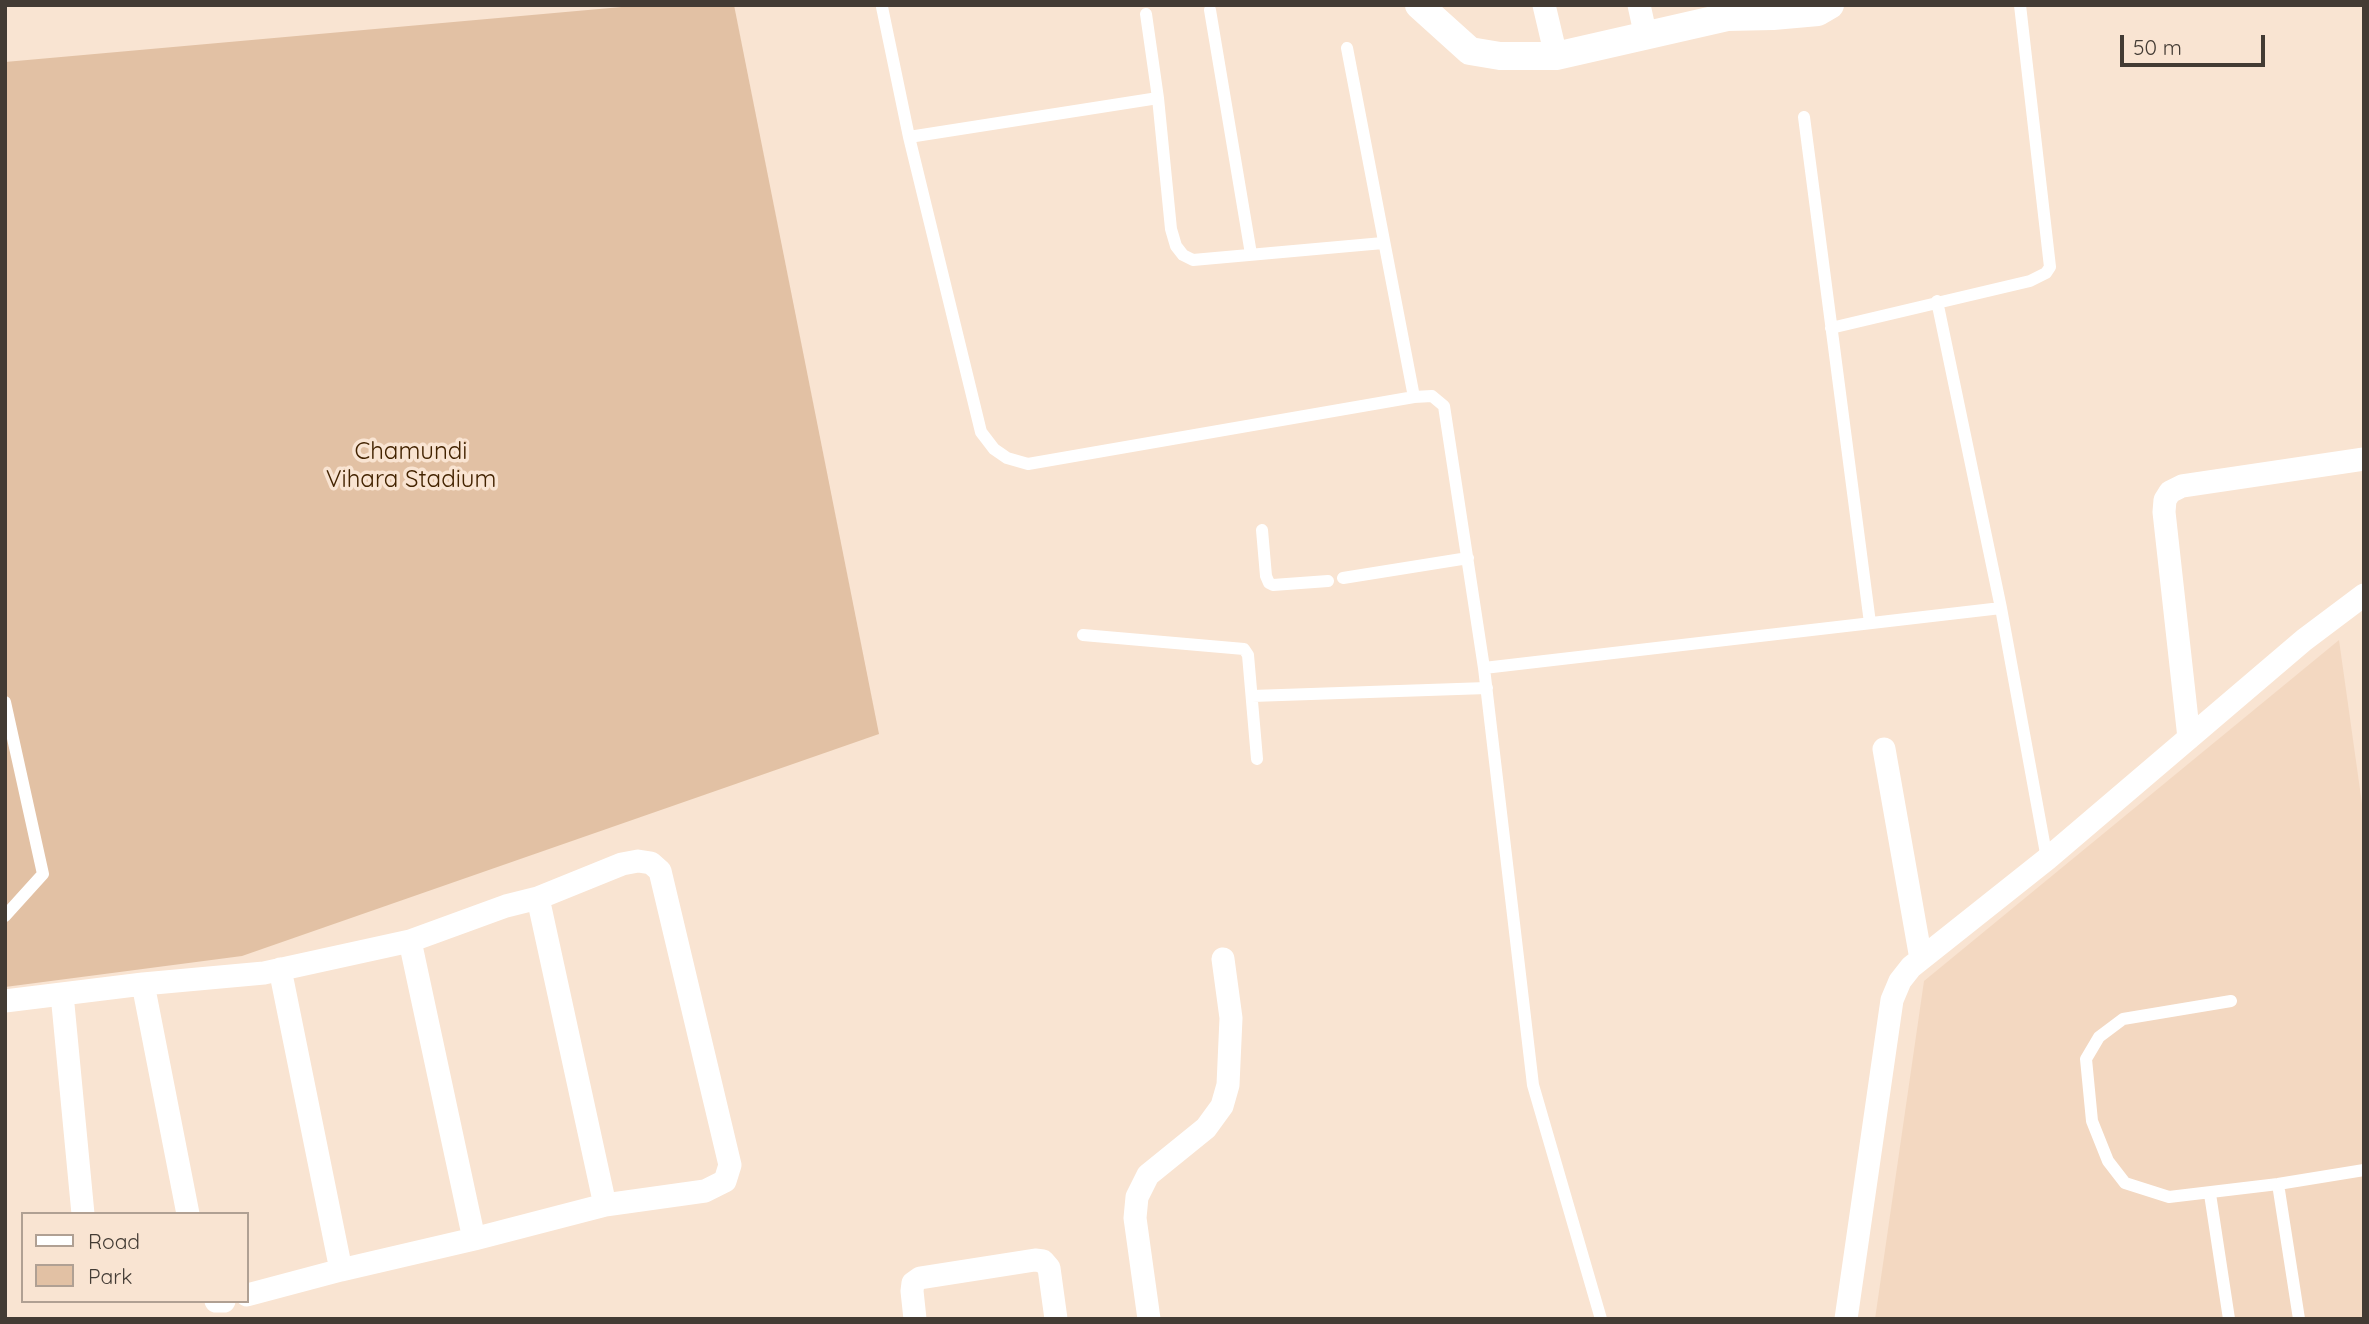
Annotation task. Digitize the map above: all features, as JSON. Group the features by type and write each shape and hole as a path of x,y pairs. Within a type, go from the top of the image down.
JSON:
{"street":[{"path":"1544,5 1556,56"},
{"path":"1639,5 1646,37"},
{"path":"1422,7 1471,51 1500,56 1556,56 1646,37 1726,11 1773,16 1821,7"},
{"path":"2189,738 2164,512 2165,500 2170,492 2182,486 2364,459"},
{"path":"1846,1319 1892,1000 1900,981 1921,959 2048,859 2304,640 2364,595"},
{"path":"1884,749 1921,959"},
{"path":"5,1001 142,984 264,973 410,941 506,906 538,898 622,864 638,861 651,863 660,871 730,1165 725,1181 705,1191 605,1205 474,1239 341,1269 248,1295"},
{"path":"538,898 605,1205"},
{"path":"410,941 474,1239"},
{"path":"1149,1319 1135,1218 1137,1197 1148,1175 1206,1128 1222,1106 1228,1085 1231,1018 1223,959"},
{"path":"280,969 341,1269"},
{"path":"142,984 188,1212"},
{"path":"62,994 83,1212"},
{"path":"915,1319 912,1291 913,1283 920,1278 1035,1260 1044,1261 1049,1268 1056,1319"}],"lane":[{"path":"1831,328 2030,281 2046,273 2050,267 2020,5"},
{"path":"882,7 909,137 981,432 994,449 1007,458 1028,464 1414,397 1432,396 1444,406 1487,688 1533,1085 1601,1319"},
{"path":"1210,10 1251,254"},
{"path":"1146,14 1158,98 1171,229 1176,246 1183,255 1193,260 1383,243"},
{"path":"1347,48 1414,397"},
{"path":"909,137 1158,98"},
{"path":"1804,117 1870,623"},
{"path":"1937,301 2001,608 2048,859"},
{"path":"1262,530 1265,576 1269,583 1273,585 1328,581"},
{"path":"1343,578 1468,558"},
{"path":"1484,668 2001,608"},
{"path":"1083,635 1241,647 1248,655 1257,759"},
{"path":"1252,696 1487,688"},
{"path":"5,702 43,874 5,916"},
{"path":"2231,1001 2123,1019 2099,1037 2086,1059 2092,1121 2108,1161 2125,1183 2169,1197 2210,1194 2364,1170"},
{"path":"2277,1184 2299,1319"},
{"path":"2210,1194 2230,1319"}],"shaded area":[{"path":"2339,640 2364,818 2364,1319 1875,1319 1924,981"}],"green space":[{"name":"Chamundi Vihara Stadium","path":"644,5 734,5 879,734 242,956 5,987 5,62"}]}
